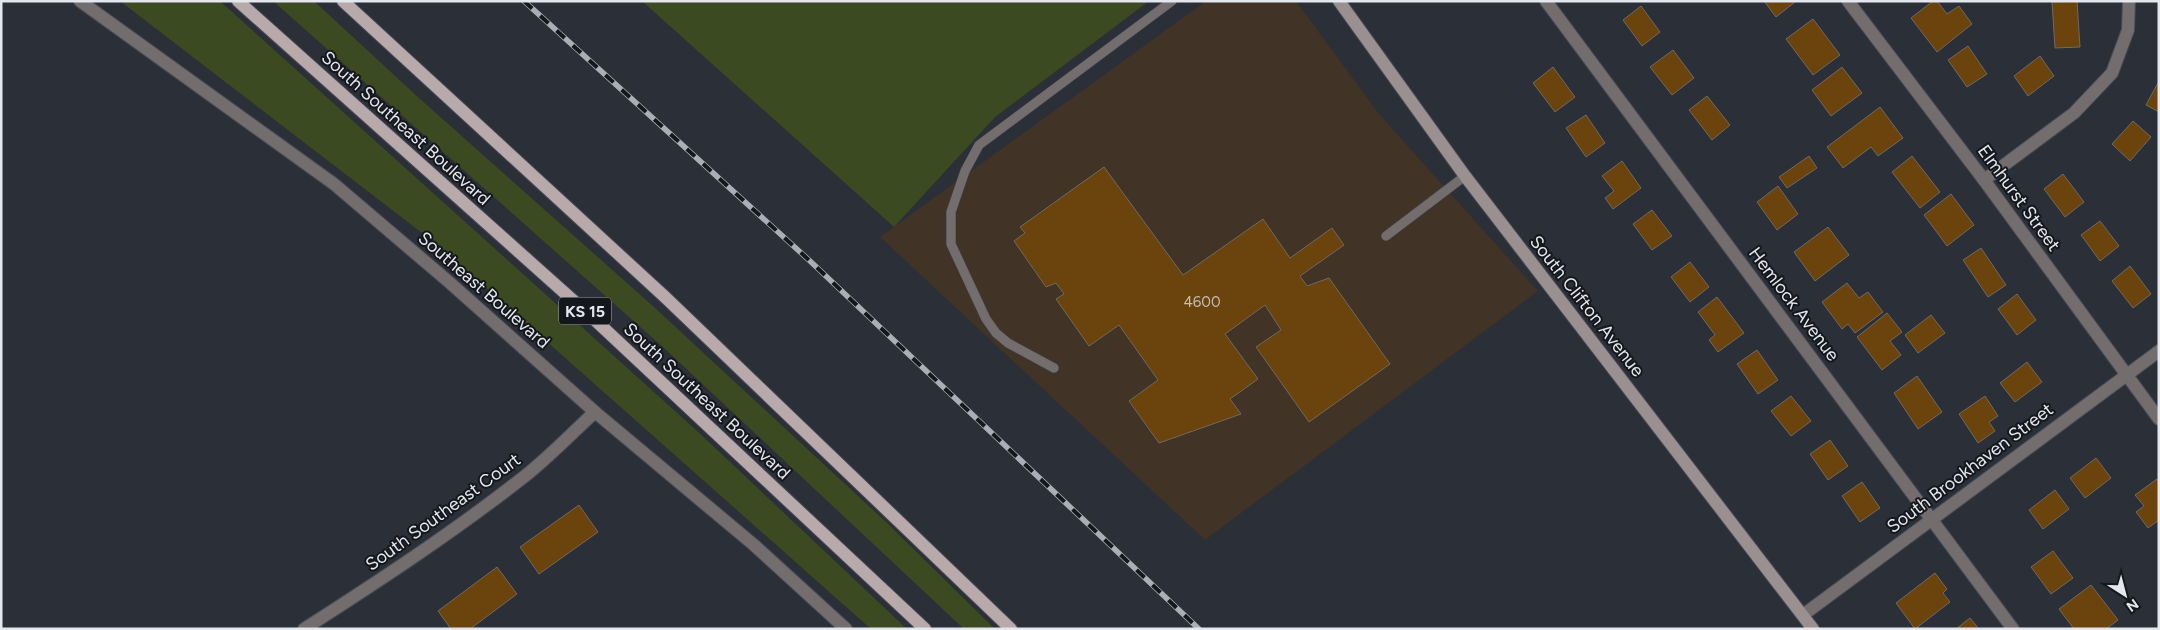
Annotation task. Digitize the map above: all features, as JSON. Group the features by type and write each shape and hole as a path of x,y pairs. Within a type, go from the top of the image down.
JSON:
{"main road":[{"name":"South Southeast Boulevard","path":"238,1 595,320 925,629"},
{"path":"343,1 666,297 1011,629"}],"street":[{"name":"Southeast Boulevard","path":"80,1 334,184 449,282 595,412 754,545 846,629"},
{"name":"South Clifton Avenue","path":"1339,1 1465,176 1814,629"},
{"name":"Hemlock Avenue","path":"1546,1 2013,629"},
{"name":"Elmhurst Street","path":"1848,1 1984,180 2159,419"},
{"path":"1984,180 2074,113 2112,73 2128,30 2129,1"},
{"name":"South Brookhaven Street","path":"1803,615 1931,518 2159,351"},
{"name":"South Southeast Court","path":"304,629 358,595 477,512 526,475 595,412"}],"lane":[{"path":"1054,368 1008,343 996,333 986,319 951,244 951,212 965,171 979,145 1172,1"},
{"path":"1386,236 1465,176"}],"shaded area":[{"path":"1206,1 1296,1 1379,114 1538,291 1205,540 880,237"}],"green space":[{"path":"120,1 220,1 695,429 907,629 871,629 439,246"},
{"path":"273,1 314,1 419,98 654,307 885,521 995,629 964,629 664,348"},
{"path":"642,1 1149,1 995,117 894,227"}],"building":[{"path":"1764,1 1794,1 1795,2 1776,17"},
{"path":"1933,1 1937,1 1947,14 1959,6 1972,24 1937,52 1911,18"},
{"path":"2077,1 2080,47 2055,48 2052,2"},
{"path":"1641,6 1660,32 1642,46 1623,20"},
{"path":"1813,19 1840,55 1813,75 1786,39"},
{"path":"1968,46 1987,74 1967,87 1948,60"},
{"path":"1673,50 1694,78 1672,95 1650,67"},
{"path":"2040,56 2054,76 2028,96 2014,76"},
{"path":"1553,67 1575,97 1555,112 1533,83"},
{"path":"1842,67 1862,93 1831,116 1812,90"},
{"path":"2159,81 2159,112 2146,105"},
{"path":"1707,96 1730,125 1712,140 1689,110"},
{"path":"1880,107 1903,138 1878,156 1871,147 1843,168 1827,147"},
{"path":"1586,115 1605,143 1586,157 1566,128"},
{"path":"2133,121 2151,137 2130,161 2112,144"},
{"path":"1809,156 1817,168 1787,188 1779,177"},
{"path":"1912,156 1940,192 1920,208 1892,172"},
{"path":"1622,161 1641,188 1613,209 1605,198 1614,191 1602,176"},
{"path":"1104,167 1183,275 1263,219 1290,258 1332,228 1344,245 1300,276 1307,286 1329,278 1390,364 1309,422 1256,347 1281,330 1265,305 1225,334 1258,379 1230,399 1241,414 1159,443 1129,401 1158,380 1119,325 1089,346 1056,299 1064,294 1056,283 1046,287 1014,241 1025,233 1020,227"},
{"path":"2063,174 2084,202 2065,217 2044,189"},
{"path":"1778,186 1798,214 1777,230 1757,202"},
{"path":"1951,194 1974,225 1947,246 1924,215"},
{"path":"1652,210 1672,236 1652,250 1633,224"},
{"path":"2100,221 2119,246 2100,261 2081,235"},
{"path":"1828,227 1849,255 1815,281 1794,252"},
{"path":"1981,248 2006,285 1988,297 1963,260"},
{"path":"1690,262 1709,287 1690,302 1671,277"},
{"path":"2130,266 2151,294 2133,308 2112,281"},
{"path":"1847,283 1859,298 1868,292 1883,312 1855,333 1848,324 1842,329 1822,302"},
{"path":"2017,294 2036,320 2017,335 1998,309"},
{"path":"1717,297 1744,333 1718,352 1709,340 1715,335 1698,312"},
{"path":"1887,313 1902,332 1890,341 1901,355 1882,370 1857,337"},
{"path":"1931,315 1945,333 1918,353 1905,335"},
{"path":"1757,350 1778,380 1758,394 1737,364"},
{"path":"2027,362 2042,382 2015,402 2000,383"},
{"path":"1917,376 1942,412 1918,429 1894,393"},
{"path":"1791,396 1811,421 1791,436 1771,411"},
{"path":"1985,396 1998,416 1989,422 1995,431 1978,443 1959,414"},
{"path":"1830,440 1848,466 1828,480 1810,454"},
{"path":"2096,458 2111,478 2085,498 2070,478"},
{"path":"2157,479 2159,482 2159,520 2148,528 2136,512 2144,506 2135,495"},
{"path":"1862,482 1880,508 1860,522 1842,496"},
{"path":"2055,490 2069,509 2043,529 2029,510"},
{"path":"579,505 598,532 539,574 520,547"},
{"path":"2053,551 2073,578 2051,594 2031,567"},
{"path":"497,567 517,594 470,629 451,629 438,611"},
{"path":"1935,573 1947,589 1943,593 1950,602 1915,629 1896,603"},
{"path":"2091,585 2118,620 2106,629 2074,629 2059,609"},
{"path":"1970,618 1979,629 1956,629"}],"railway":[{"path":"524,1 810,261 1199,629"}]}
